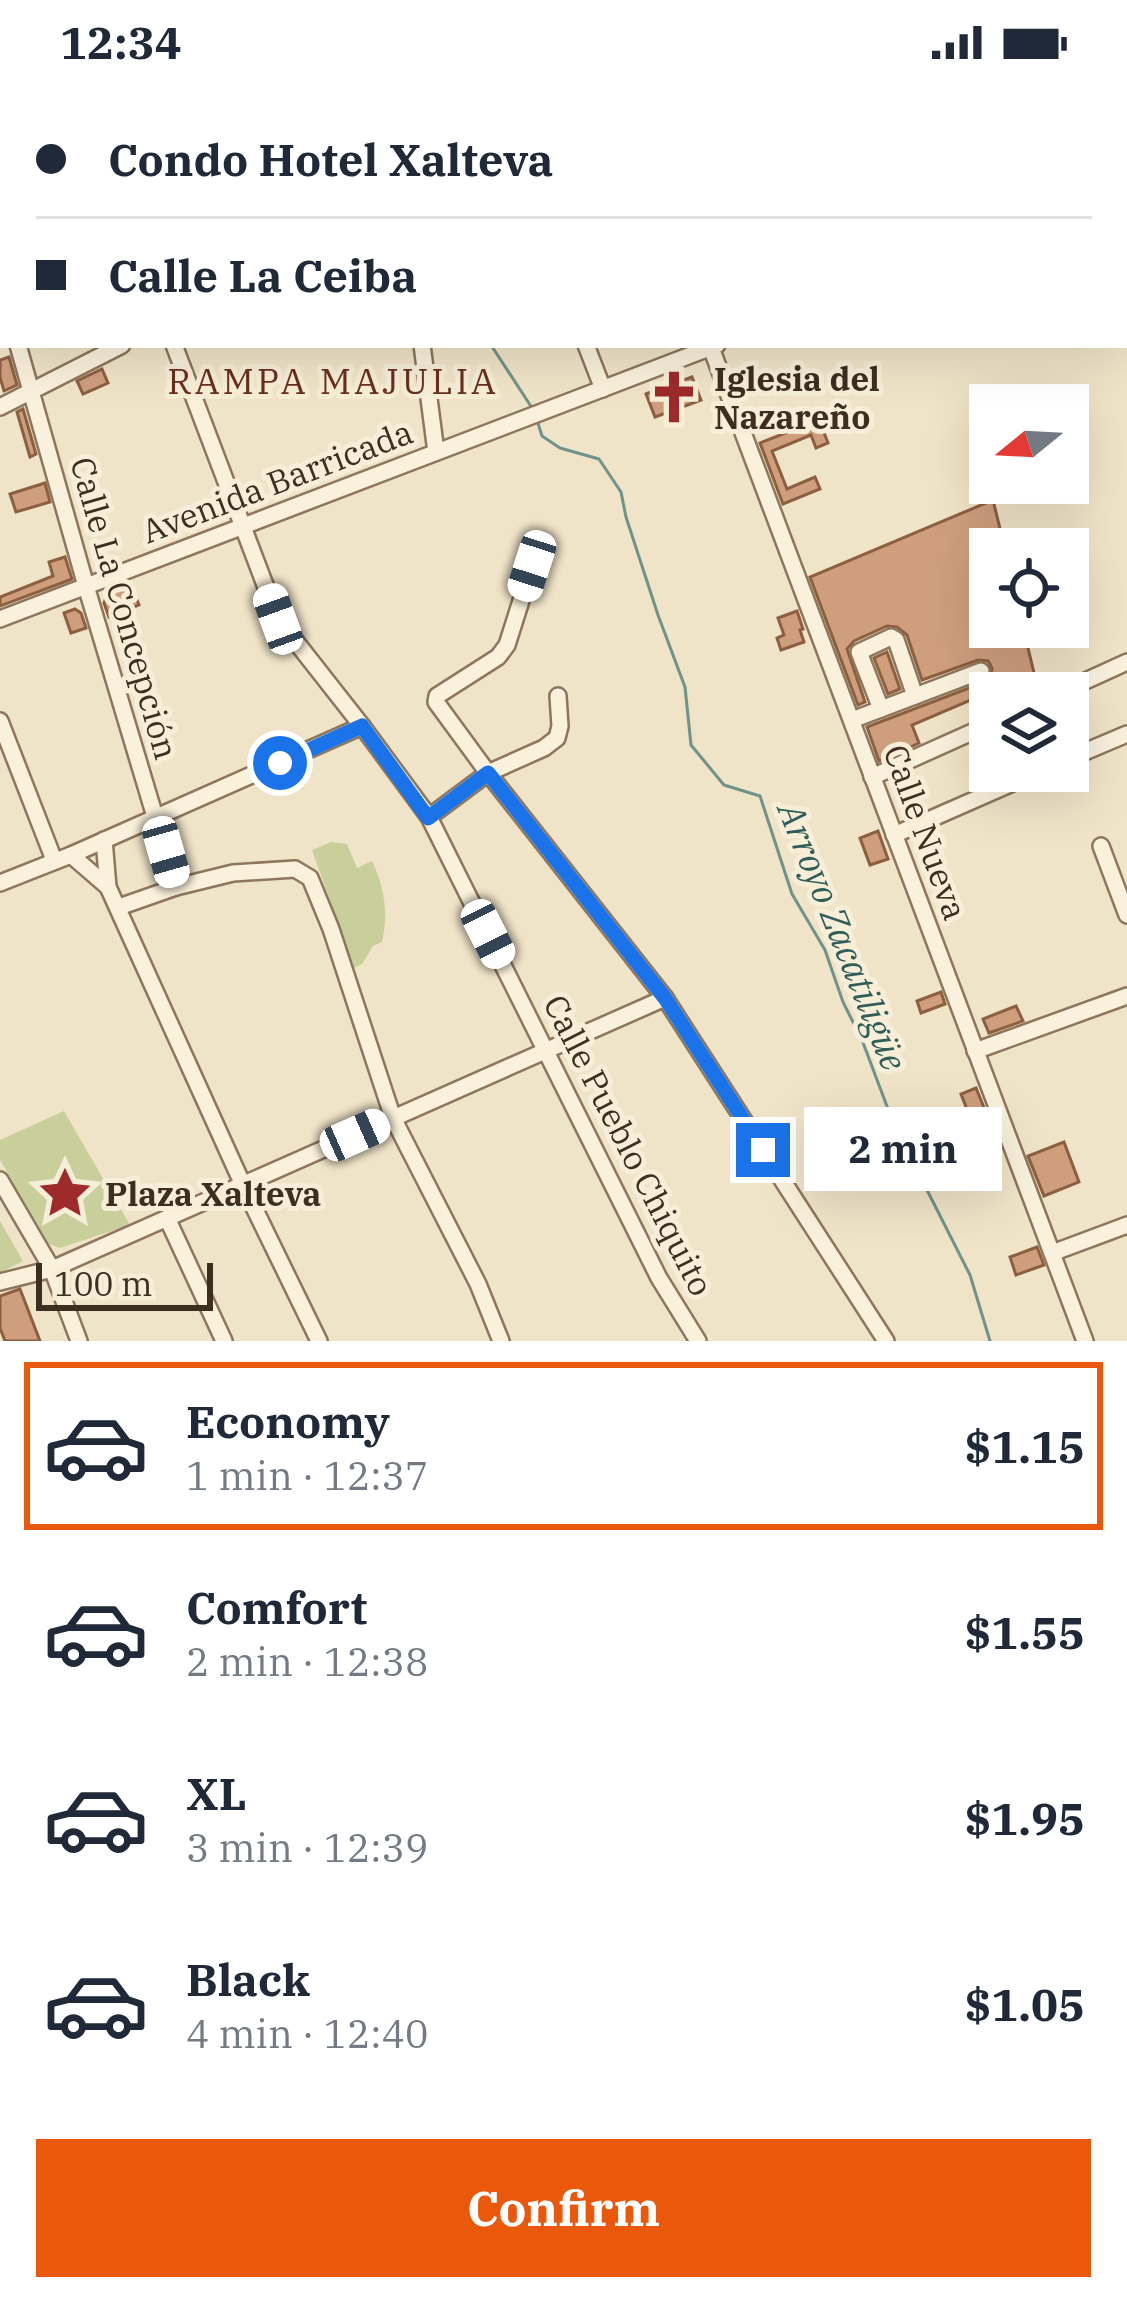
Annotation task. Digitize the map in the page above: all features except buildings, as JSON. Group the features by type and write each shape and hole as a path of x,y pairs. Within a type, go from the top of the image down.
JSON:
{"street":[{"name":"Calle La Concepción","path":"19,348 176,886"},
{"path":"0,407 116,348"},
{"name":"Calle Pueblo Chiquito","path":"175,348 278,619 428,818 659,1278 698,1341"},
{"path":"422,348 436,452"},
{"path":"587,348 603,389"},
{"name":"Avenida Barricada","path":"0,619 707,348"},
{"name":"Calle Nueva","path":"713,348 1085,1341"},
{"path":"532,566 507,645 498,657 436,701 665,998 886,1341"},
{"path":"881,709 859,652 891,637 915,696"},
{"path":"1089,679 1127,662"},
{"path":"852,720 982,671"},
{"path":"428,818 488,773 557,738 558,696"},
{"path":"0,721 62,858 108,887"},
{"path":"0,883 362,726"},
{"path":"872,777 969,733"},
{"path":"1089,750 1127,734"},
{"path":"894,835 992,792"},
{"path":"104,840 108,887 319,1341"},
{"path":"1101,846 1127,915"},
{"path":"118,907 176,886 233,873 295,869 310,878 393,1118 478,1284 501,1341"},
{"path":"976,1051 1127,996"},
{"path":"0,1282 47,1270 665,998"},
{"path":"0,1180 79,1341"},
{"path":"0,1200 47,1270 68,1341"},
{"path":"167,1218 224,1341"},
{"path":"1052,1253 1127,1225"}],"green space":[{"path":"331,842 347,844 357,868 372,861 382,890 382,942 354,968 312,850"},
{"name":"Plaza Xalteva","path":"64,1111 130,1225 60,1248 49,1244 0,1160 0,1140"},
{"path":"0,1221 23,1261 0,1273"}],"waterway":[{"name":"Arroyo Zacatiligüe","path":"493,348 534,411"},
{"name":"Arroyo Zacatiligüe","path":"537,420 542,436 560,448 599,459 621,492 685,687 691,745 724,785 760,796 792,894 825,950 891,1117 916,1154 926,1188 970,1275 990,1341"}],"place":[{"name":"Iglesia del Nazareño","path":"674,397"},
{"name":"Plaza Xalteva","path":"65,1193"}],"district":[{"name":"RAMPA MAJULIA","path":"333,380"}],"route":[{"path":"280,763 362,726 428,818 488,773 665,998 763,1150"}]}
